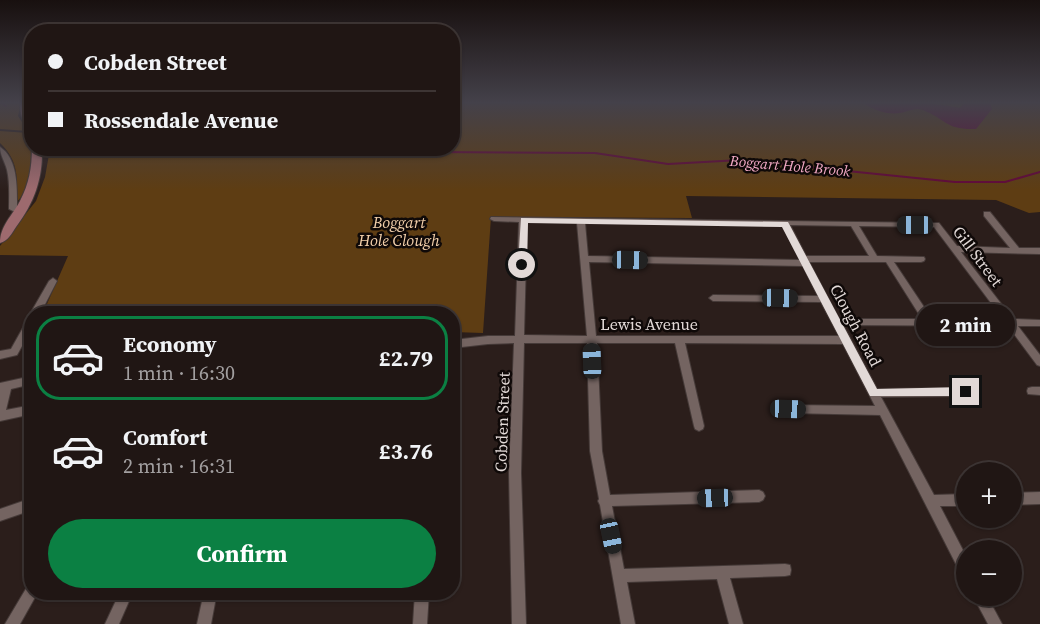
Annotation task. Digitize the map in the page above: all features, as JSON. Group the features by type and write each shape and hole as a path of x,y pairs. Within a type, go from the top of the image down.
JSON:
{"main road":[{"path":"2,235 23,209 34,184 36,156"}],"street":[{"path":"1,153 13,176 13,209 23,209"},
{"path":"987,214 1017,251"},
{"path":"495,219 854,225 875,259"},
{"name":"Cobden Street","path":"519,624 515,473 524,220"},
{"path":"581,220 592,339 596,452 628,624"},
{"name":"Clough Road","path":"785,224 956,550"},
{"name":"Gill Street","path":"854,225 936,225 1040,362"},
{"path":"954,249 1040,251"},
{"path":"584,259 804,261 921,259"},
{"path":"888,259 929,322"},
{"path":"39,306 53,281"},
{"path":"713,298 824,299"},
{"path":"836,322 1040,323"},
{"path":"0,355 14,352 24,334"},
{"name":"Lewis Avenue","path":"460,343 521,339 845,340"},
{"path":"679,339 699,426"},
{"path":"24,382 4,386 0,415 24,410"},
{"path":"874,393 966,392"},
{"path":"788,409 883,411"},
{"path":"604,501 759,496"},
{"path":"1022,499 1040,498"},
{"path":"930,501 956,500"},
{"path":"0,515 24,507"},
{"path":"620,576 785,570"},
{"path":"722,572 736,624"},
{"path":"12,624 27,600"},
{"path":"112,624 123,600"},
{"path":"204,624 209,600"},
{"path":"420,624 422,600"},
{"path":"985,606 995,624"}],"green space":[{"path":"0,132 24,133 24,156 31,156 28,179 22,196 17,202 14,163 0,143"},
{"name":"Boggart Hole Clough","path":"460,132 1040,132 1040,212 1029,213 996,200 686,196 692,218 491,217 483,333 460,332 460,306 46,306 68,256 0,255 0,246 36,201 45,177 49,156 460,156"}],"waterway":[{"name":"Boggart Hole Brook","path":"460,152 595,153 668,164 740,160 955,182 1005,182 1040,172"}],"route":[{"path":"522,265 524,220 785,224 874,393 966,392"}]}
